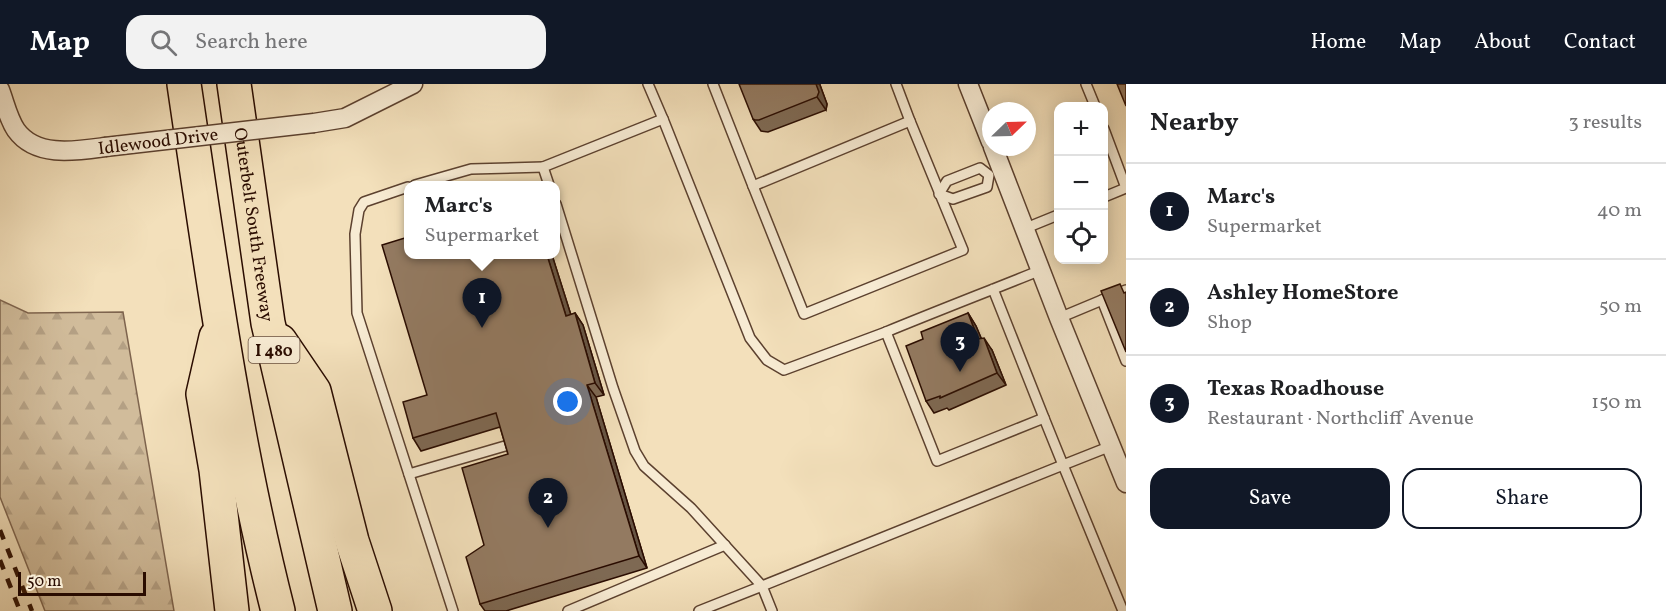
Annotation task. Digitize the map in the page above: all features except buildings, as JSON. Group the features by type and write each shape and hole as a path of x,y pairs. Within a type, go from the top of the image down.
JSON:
{"highway":[{"name":"I 480","path":"184,84 220,324 239,432 278,611"},
{"name":"Outerbelt South Freeway","path":"234,84 268,323 336,611"},
{"path":"268,323 314,391 349,530 375,611"},
{"path":"220,324 203,394 216,470 232,611"}],"street":[{"name":"Idlewood Drive","path":"0,90 16,129 28,141 53,151 105,147 345,118 413,84"},
{"path":"968,84 982,119"},
{"path":"994,156 995,172 1026,228 1059,318 1126,483"}],"lane":[{"path":"648,84 749,335 766,360 776,367 784,370 1041,270"},
{"path":"713,84 804,314 963,250 896,84"},
{"path":"1086,84 1093,102"},
{"path":"431,181 471,169 543,167 663,119"},
{"path":"753,186 910,121"},
{"path":"1108,140 1126,188 1108,195"},
{"path":"543,167 547,181"},
{"path":"980,168 995,172 987,187 953,199 939,194 947,181 980,168"},
{"path":"404,188 364,202 359,210 355,234 357,313 453,611"},
{"path":"1026,228 1054,217"},
{"path":"560,219 635,451 644,466 691,508 762,586 772,611"},
{"path":"993,289 1122,611"},
{"path":"1059,318 1126,291"},
{"path":"1102,300 1126,361"},
{"path":"886,332 937,460 1044,418"},
{"path":"409,474 505,446"},
{"path":"699,611 1111,446"},
{"path":"568,611 725,545"}],"green space":[{"path":"0,300 28,313 123,312 174,611 45,611 0,497"}],"railway":[{"path":"0,530 32,611"},
{"path":"0,560 20,611"}],"place":[{"name":"Marc's","path":"482,328"},
{"name":"Texas Roadhouse","path":"960,372"},
{"name":"Ashley HomeStore","path":"548,528"}]}
